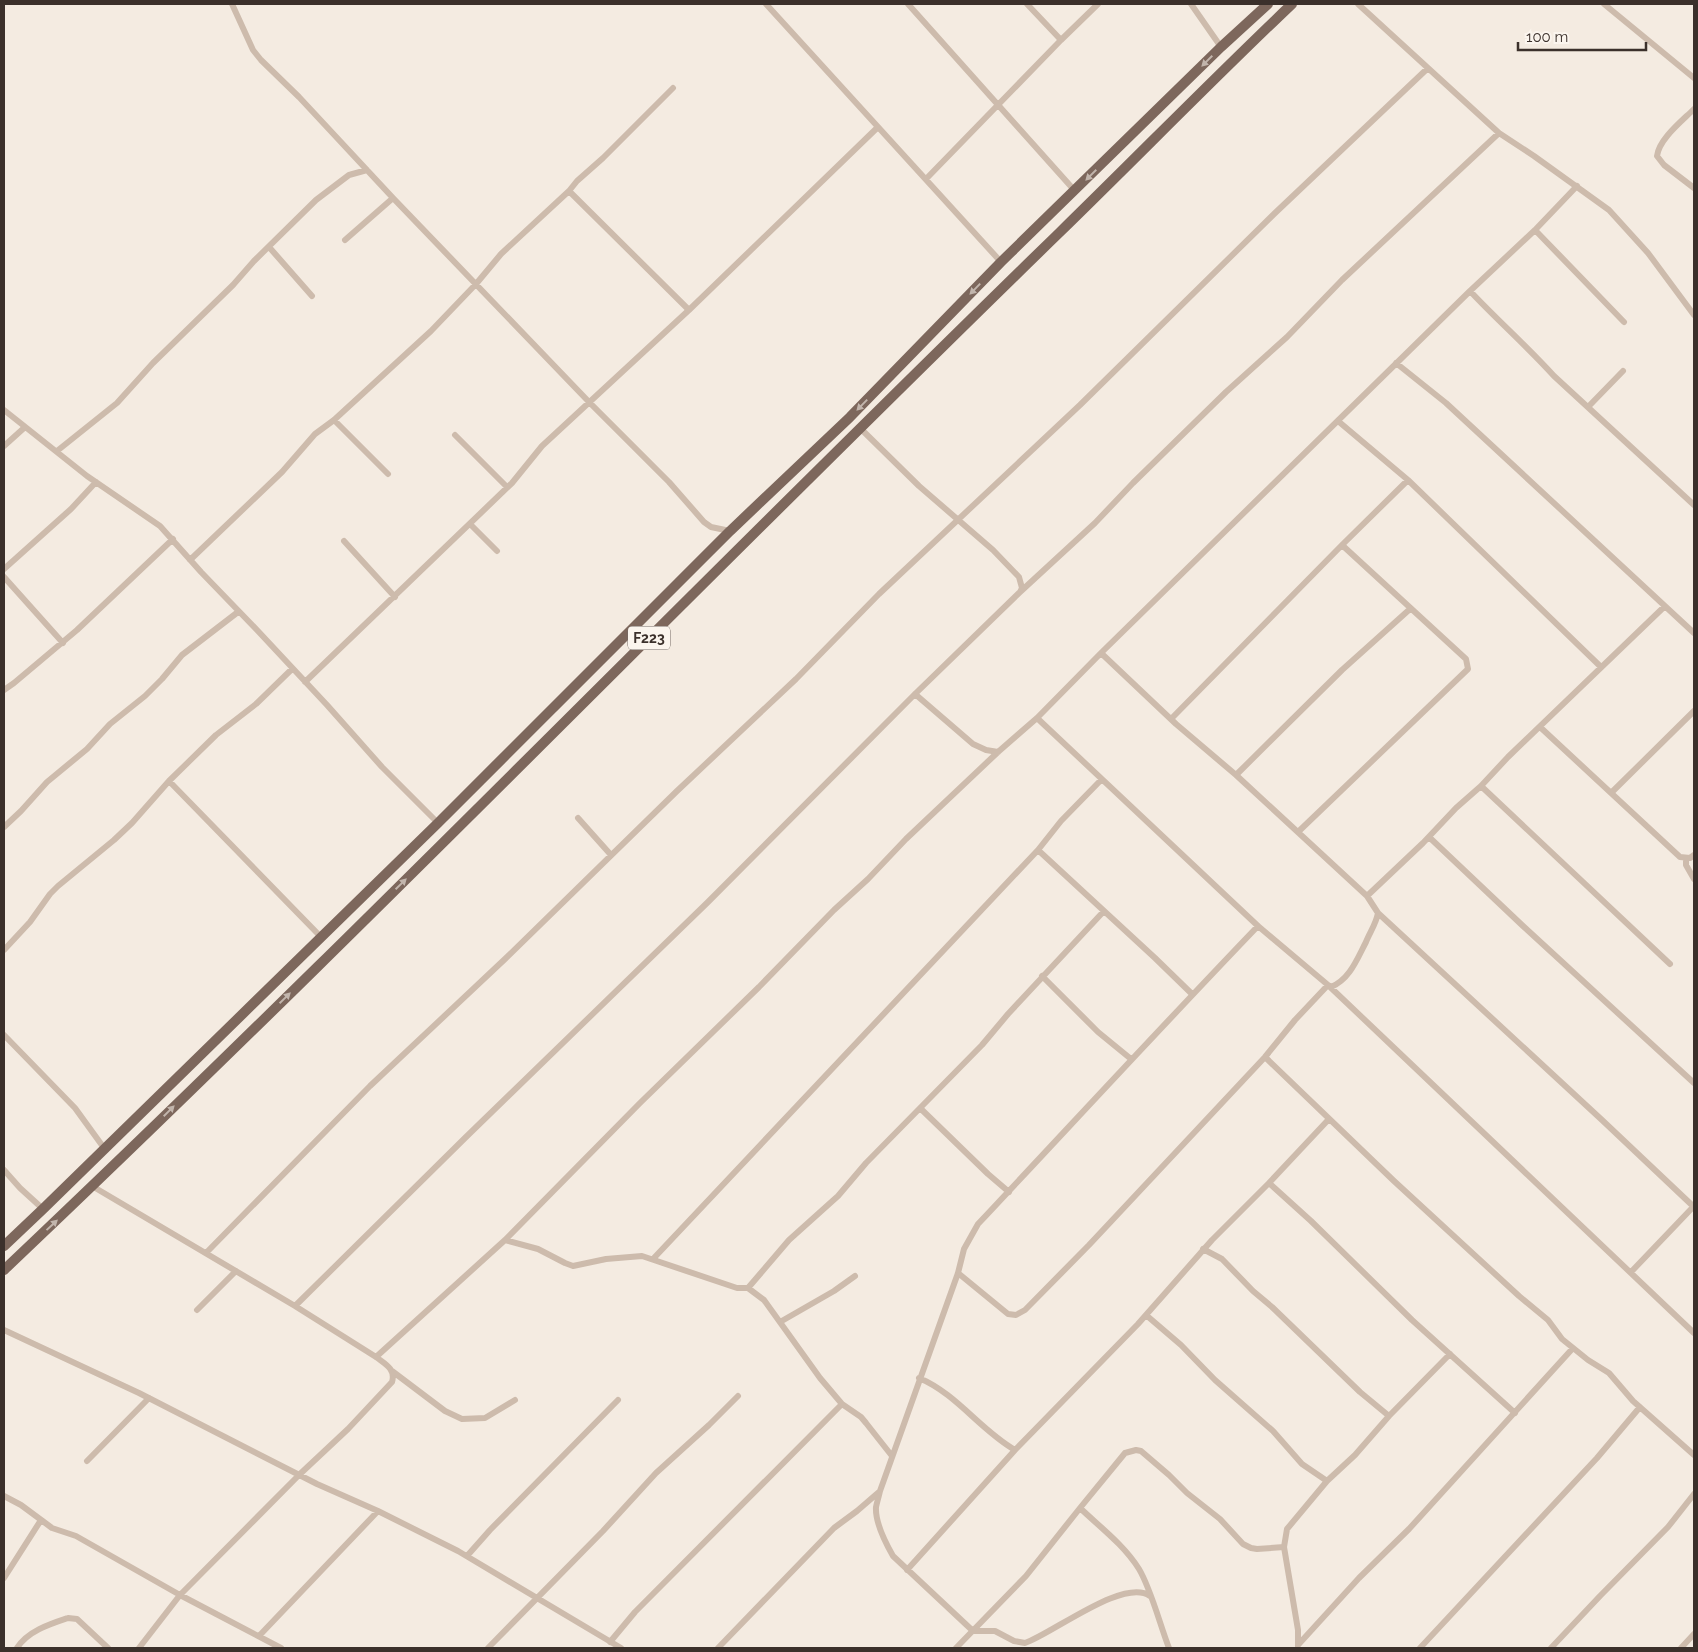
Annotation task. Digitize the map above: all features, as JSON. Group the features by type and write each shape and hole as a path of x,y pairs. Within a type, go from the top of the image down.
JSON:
{"main road":[{"name":"F223","path":"4,1246 438,823 730,531 850,417 1001,262 1221,47 1268,4"},
{"name":"F223","path":"4,1270 92,1186 1292,4"},
{"path":"1253,18 1265,29"},
{"path":"645,617 657,630"},
{"path":"25,1225 38,1238"}],"street":[{"path":"232,4 254,50 261,60 299,97 590,403 669,482 704,522 730,531"},
{"path":"766,4 1001,262"},
{"path":"908,4 1074,191"},
{"path":"1027,4 1061,40"},
{"path":"926,180 1098,4"},
{"path":"1191,4 1221,47"},
{"path":"1358,4 1499,133 1609,210 1648,253 1694,315"},
{"path":"1604,4 1694,78"},
{"path":"206,1253 370,1086 506,959 611,855 796,679 879,594 1080,405 1274,214 1428,68"},
{"path":"190,560 282,472 315,434 334,420 431,331 476,284 501,254 569,192 577,181 603,158 673,88"},
{"path":"1694,109 1664,140 1658,149 1657,156 1664,165 1694,188"},
{"path":"306,682 518,477 542,446 689,310 878,127"},
{"path":"295,1306 708,902 915,694 1019,593 1023,584 1095,523 1226,392 1287,337 1342,280 1499,133"},
{"path":"57,451 117,403 153,363 233,285 302,213 349,174 367,170"},
{"path":"376,1357 505,1240 640,1102 759,987 906,839 1037,718 1470,290 1535,230 1577,186"},
{"path":"569,192 689,310"},
{"path":"345,240 393,198"},
{"path":"1535,230 1624,322"},
{"path":"269,247 312,296"},
{"path":"1470,290 1493,317 1694,505"},
{"path":"1396,363 1446,403 1694,633"},
{"path":"1588,407 1623,372"},
{"path":"4,410 24,428 96,482 160,526 238,612 306,682 387,773 438,823"},
{"path":"334,420 388,474"},
{"path":"1338,421 1408,480 1600,668"},
{"path":"4,446 24,428"},
{"path":"860,428 919,486 993,550 1019,577 1023,584"},
{"path":"456,434 507,487"},
{"path":"1171,719 1408,480"},
{"path":"4,569 71,509 96,482"},
{"path":"470,524 497,550"},
{"path":"4,690 63,642 173,539"},
{"path":"344,541 395,597"},
{"path":"1298,832 1468,669 1466,659 1342,545"},
{"path":"4,577 63,642"},
{"path":"1367,896 1430,837 1456,808 1481,786 1508,757 1665,606"},
{"path":"1236,775 1342,670 1410,609"},
{"path":"4,827 47,782 87,749 110,724 162,680 182,655 238,612"},
{"path":"1101,653 1171,719 1236,775 1367,896 1378,913 1694,1207 1631,1272"},
{"path":"4,950 30,922 50,894 114,840 132,823 169,781 216,735 256,704 292,669"},
{"path":"915,694 973,744 986,750 998,752"},
{"path":"1611,792 1694,711"},
{"path":"1037,718 1258,926 1328,985 1694,1333"},
{"path":"1540,727 1680,857 1686,859 1694,855"},
{"path":"653,1259 1038,850 1061,821 1101,780"},
{"path":"169,781 321,937"},
{"path":"1481,786 1670,964"},
{"path":"578,818 611,855"},
{"path":"1430,837 1523,926 1694,1083"},
{"path":"1038,850 1192,994"},
{"path":"1686,859 1686,865 1694,879"},
{"path":"748,1288 789,1240 838,1196 866,1163 982,1045 1042,976 1104,910"},
{"path":"1328,985 1331,987 1336,985 1356,964 1376,923 1378,913"},
{"path":"1150,1596 1143,1592 1133,1592 1100,1603 1025,1643 1014,1641 995,1631 973,1631 893,1556 887,1546 877,1519 876,1507 919,1378 958,1273 964,1249 978,1224 1192,994 1258,926"},
{"path":"1042,976 1098,1032 1131,1059"},
{"path":"958,1273 1008,1314 1016,1315 1025,1310 1089,1245 1264,1057 1328,985"},
{"path":"4,1036 75,1108 104,1148"},
{"path":"1264,1057 1394,1181 1519,1296 1548,1320 1562,1338 1588,1360 1609,1373 1640,1407 1694,1455"},
{"path":"920,1108 1009,1192"},
{"path":"907,1570 1015,1450 1146,1316 1203,1249 1329,1119"},
{"path":"4,1170 43,1209"},
{"path":"1269,1183 1515,1413"},
{"path":"92,1186 295,1306 376,1357 445,1411 462,1419 485,1418 515,1400"},
{"path":"505,1240 538,1249 573,1266 624,1257 642,1256 737,1288 748,1288 764,1300 801,1353 842,1404 862,1417 892,1456"},
{"path":"1203,1249 1216,1255 1228,1264 1360,1392 1389,1416"},
{"path":"197,1310 236,1271"},
{"path":"780,1322 834,1291 855,1276"},
{"path":"1146,1316 1181,1345 1215,1380 1273,1431 1302,1464 1327,1481"},
{"path":"4,1330 149,1398 317,1484 378,1511 467,1556 621,1648"},
{"path":"1298,1647 1359,1578 1409,1529 1573,1348"},
{"path":"1298,1647 1298,1630 1284,1547 1287,1529 1327,1481 1355,1455 1389,1416 1450,1354"},
{"path":"139,1648 180,1595 372,1404 392,1382 392,1370"},
{"path":"919,1378 934,1384 946,1392 985,1428 1015,1450"},
{"path":"488,1648 656,1473 738,1396"},
{"path":"87,1461 149,1398"},
{"path":"467,1556 490,1530 618,1400"},
{"path":"610,1642 635,1612 842,1404"},
{"path":"1420,1648 1597,1458 1640,1407"},
{"path":"956,1648 1026,1576 1125,1453 1136,1450 1141,1451 1170,1475 1184,1490 1220,1519 1243,1544 1257,1550 1284,1547"},
{"path":"718,1648 834,1528 858,1511 880,1491"},
{"path":"1552,1648 1668,1527 1694,1494"},
{"path":"4,1496 21,1505 52,1528 76,1536 180,1595 281,1648"},
{"path":"1080,1508 1129,1556 1139,1569 1169,1648"},
{"path":"259,1636 378,1511"},
{"path":"4,1578 41,1520"},
{"path":"16,1648 38,1629 58,1621 73,1618 77,1619 108,1648"},
{"path":"1681,1648 1694,1634"}]}
